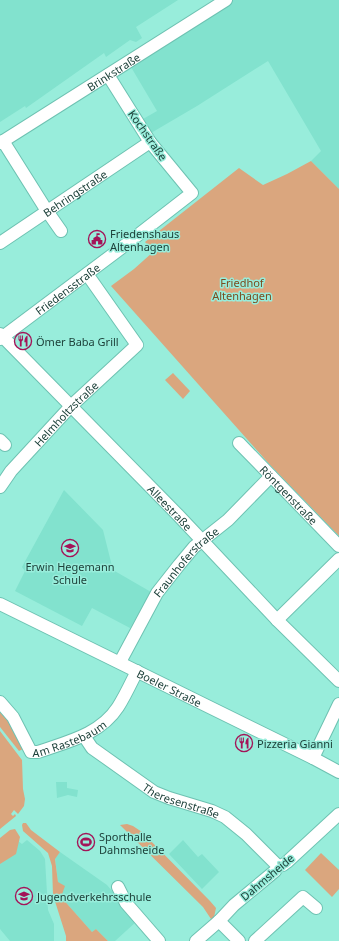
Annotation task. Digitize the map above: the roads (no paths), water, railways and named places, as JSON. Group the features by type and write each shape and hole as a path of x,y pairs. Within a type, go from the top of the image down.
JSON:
{"street":[{"name":"Brinkstraße","path":"1,142 226,0"},
{"name":"Kochstraße","path":"108,75 150,142 192,193"},
{"path":"1,142 61,231"},
{"name":"Behringstraße","path":"0,243 150,142"},
{"name":"Friedensstraße","path":"1,337 192,193"},
{"name":"Helmholtzstraße","path":"0,487 11,471 72,406 137,345 86,274"},
{"name":"Alleestraße","path":"1,337 72,406 277,620 339,681"},
{"name":"Röntgenstraße","path":"239,443 339,546"},
{"name":"Fraunhoferstraße","path":"120,662 157,593 179,564 194,547 228,520 271,476"},
{"path":"277,620 339,559"},
{"name":"Boeler Straße","path":"0,604 120,662 339,772"},
{"name":"Am Rastebaum","path":"0,702 13,717 33,753 84,736 95,730 118,708 137,671"},
{"path":"313,758 339,704"},
{"name":"Theresenstraße","path":"84,736 92,748 154,792 212,811 225,817 246,834 278,866"},
{"name":"Dahmsheide","path":"196,941 219,921 234,905 275,871 278,866 287,862 339,814"},
{"path":"118,887 126,903 159,941"},
{"path":"255,941 303,897 316,908"},
{"path":"219,921 239,941"}],"place":[{"name":"Friedenshaus Altenhagen","path":"97,239"},
{"name":"Ömer Baba Grill","path":"23,341"},
{"name":"Erwin Hegemann Schule","path":"70,548"},
{"name":"Pizzeria Gianni","path":"244,743"},
{"name":"Sporthalle Dahmsheide","path":"86,842"},
{"name":"Jugendverkehrsschule","path":"24,896"}],"park label":[{"name":"Friedhof Altenhagen","path":"242,288"}]}
